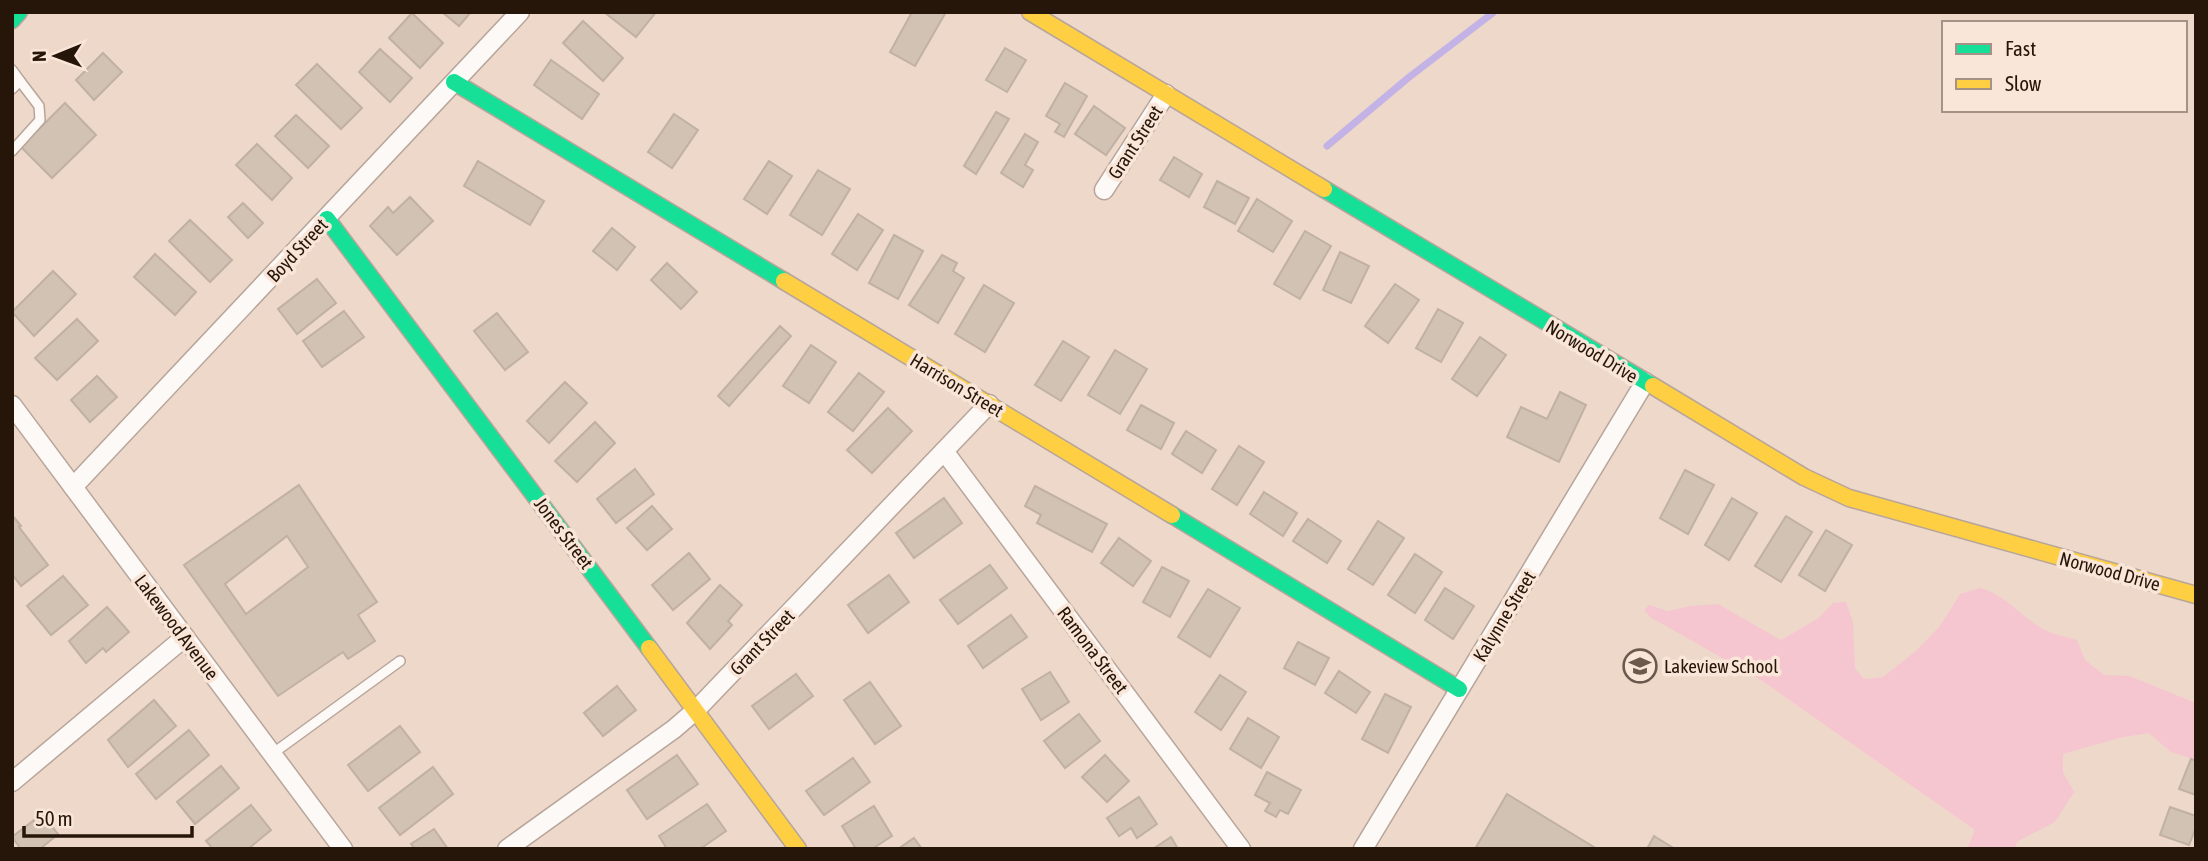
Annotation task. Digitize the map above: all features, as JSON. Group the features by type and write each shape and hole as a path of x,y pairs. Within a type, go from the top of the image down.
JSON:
{"street":[{"path":"12,20 19,12"},
{"name":"Boyd Street","path":"73,487 520,12"},
{"name":"Norwood Drive","path":"1030,12 1804,477 1849,498 2196,595"},
{"name":"Harrison Street","path":"454,82 1460,689"},
{"name":"Grant Street","path":"1104,190 1166,94"},
{"name":"Jones Street","path":"327,219 798,849"},
{"name":"Kalynne Street","path":"1363,849 1644,382"},
{"name":"Grant Street","path":"507,849 674,729 696,710 989,404"},
{"name":"Lakewood Avenue","path":"12,405 343,849"},
{"name":"Ramona Street","path":"944,451 1241,849"},
{"path":"12,782 185,637"}],"lane":[{"path":"12,70 39,106 40,120 12,151"},
{"path":"12,89 20,81"},
{"path":"272,754 400,661"}],"shaded area":[{"path":"1980,588 1997,595 2045,630 2077,640 2085,660 2104,675 2129,676 2196,703 2196,760 2171,752 2149,733 2119,738 2063,754 2063,772 2074,792 2055,822 2018,841 2014,849 1967,849 1975,830 1761,680 1650,617 1644,610 1649,605 1668,611 1718,604 1781,640 1819,618 1833,603 1846,602 1853,622 1855,668 1864,679 1883,677 1916,651 1940,626 1960,594"}],"building":[{"path":"442,12 471,12 459,26"},
{"path":"604,12 656,12 636,37"},
{"path":"912,12 946,12 915,66 890,52"},
{"path":"412,13 443,43 420,68 389,38"},
{"path":"583,21 623,58 603,81 563,43"},
{"path":"1005,48 1026,60 1007,92 986,80"},
{"path":"380,49 412,78 390,102 359,72"},
{"path":"103,53 122,72 94,100 76,80"},
{"path":"551,60 599,94 582,119 534,85"},
{"path":"317,64 362,108 341,129 296,85"},
{"path":"1065,83 1087,96 1064,137 1055,132 1060,124 1046,116"},
{"path":"65,103 96,135 52,178 21,147"},
{"path":"1094,106 1125,128 1106,155 1075,134"},
{"path":"996,112 1009,119 976,174 964,166"},
{"path":"674,114 698,130 672,168 648,152"},
{"path":"296,115 329,146 308,168 275,136"},
{"path":"1025,134 1038,142 1025,165 1033,170 1023,187 1001,173"},
{"path":"257,144 292,178 272,200 236,165"},
{"path":"1174,157 1202,174 1189,197 1160,180"},
{"path":"478,161 544,201 530,225 464,186"},
{"path":"769,161 792,176 767,214 744,199"},
{"path":"818,170 850,189 822,235 790,215"},
{"path":"1217,181 1249,198 1235,224 1204,207"},
{"path":"410,197 433,221 397,255 370,226 388,207 393,213"},
{"path":"1257,199 1292,221 1273,252 1238,231"},
{"path":"243,203 263,223 248,238 228,217"},
{"path":"858,214 883,230 857,270 832,254"},
{"path":"190,220 232,260 210,282 169,241"},
{"path":"612,228 635,247 617,270 593,251"},
{"path":"1305,231 1331,246 1300,299 1274,284"},
{"path":"894,235 923,251 898,299 869,283"},
{"path":"1340,252 1369,266 1351,303 1323,290"},
{"path":"155,254 196,292 175,315 134,277"},
{"path":"942,255 957,263 953,271 964,278 938,323 909,305"},
{"path":"667,263 697,292 681,309 651,280"},
{"path":"53,271 76,294 34,336 12,312"},
{"path":"317,279 336,303 297,334 278,309"},
{"path":"1395,284 1419,300 1388,343 1365,326"},
{"path":"984,285 1014,303 985,352 955,334"},
{"path":"1438,309 1463,323 1441,362 1416,348"},
{"path":"344,311 364,337 322,367 303,341"},
{"path":"497,313 528,352 505,370 474,331"},
{"path":"77,319 98,341 57,380 35,358"},
{"path":"780,326 791,336 729,406 718,396"},
{"path":"1480,337 1506,355 1477,396 1452,379"},
{"path":"1063,341 1089,357 1061,401 1035,385"},
{"path":"811,345 836,362 809,403 783,386"},
{"path":"1115,350 1147,369 1120,414 1088,395"},
{"path":"859,373 884,392 853,431 828,412"},
{"path":"97,376 117,397 90,422 71,400"},
{"path":"565,382 587,403 549,443 527,421"},
{"path":"1560,392 1586,405 1559,462 1507,437 1521,407 1547,419"},
{"path":"1141,405 1174,423 1161,449 1127,430"},
{"path":"888,408 912,431 872,473 847,450"},
{"path":"595,422 615,443 577,482 555,461"},
{"path":"1186,431 1216,450 1202,473 1172,454"},
{"path":"1239,446 1264,462 1237,505 1212,489"},
{"path":"635,469 654,494 616,523 597,499"},
{"path":"1685,470 1714,485 1688,534 1660,518"},
{"path":"299,485 377,602 358,615 375,641 348,659 343,652 278,696 184,565","holes":["287,536 308,567 246,614 225,584"]},
{"path":"1035,486 1107,524 1092,552 1037,523 1041,515 1025,506"},
{"path":"1264,492 1297,513 1283,536 1250,514"},
{"path":"944,498 962,523 914,558 896,533"},
{"path":"1732,498 1757,513 1729,560 1705,545"},
{"path":"652,506 672,529 647,550 627,528"},
{"path":"12,515 48,565 21,586 12,574"},
{"path":"1786,516 1812,532 1781,582 1755,566"},
{"path":"1308,519 1341,541 1327,563 1293,541"},
{"path":"1378,521 1404,538 1373,585 1348,569"},
{"path":"1826,530 1852,545 1825,591 1799,575"},
{"path":"1119,538 1151,561 1133,586 1101,563"},
{"path":"689,553 710,579 673,610 652,585"},
{"path":"1415,554 1442,572 1415,613 1388,595"},
{"path":"990,565 1007,588 958,624 940,600"},
{"path":"1162,567 1189,581 1170,617 1143,602"},
{"path":"889,575 909,602 868,633 848,605"},
{"path":"63,576 88,605 51,635 27,606"},
{"path":"720,585 742,605 728,621 732,625 710,649 687,623"},
{"path":"1445,588 1474,606 1453,639 1425,620"},
{"path":"1208,589 1240,608 1210,657 1178,637"},
{"path":"107,607 129,632 106,652 103,648 86,663 69,641"},
{"path":"1011,615 1027,637 983,668 968,646"},
{"path":"1298,642 1329,658 1315,685 1284,668"},
{"path":"1339,671 1370,692 1356,713 1325,693"},
{"path":"1050,672 1069,702 1041,720 1022,689"},
{"path":"796,674 813,696 769,729 752,706"},
{"path":"1220,675 1246,692 1221,730 1195,712"},
{"path":"870,682 901,726 875,744 844,700"},
{"path":"617,686 636,710 603,736 584,713"},
{"path":"1385,694 1411,707 1388,753 1362,739"},
{"path":"154,700 176,726 128,767 108,740"},
{"path":"1079,714 1100,741 1065,768 1044,741"},
{"path":"1248,718 1279,737 1261,768 1230,749"},
{"path":"400,726 420,752 368,791 348,765"},
{"path":"189,730 209,755 156,799 136,774"},
{"path":"677,755 698,784 647,819 627,790"},
{"path":"1105,755 1129,781 1107,802 1082,777"},
{"path":"853,758 870,782 824,815 806,791"},
{"path":"2191,759 2196,761 2196,795 2179,789"},
{"path":"221,766 239,788 195,824 177,802"},
{"path":"433,767 453,794 400,835 379,808"},
{"path":"1267,772 1301,790 1288,814 1280,810 1276,817 1265,811 1270,803 1255,795"},
{"path":"1507,794 1597,849 1475,849"},
{"path":"1139,797 1157,824 1137,838 1131,828 1119,836 1107,818"},
{"path":"707,804 726,831 700,849 667,849 659,836"},
{"path":"251,805 271,830 248,849 213,849 206,841"},
{"path":"874,806 892,836 872,849 856,849 842,826"},
{"path":"2170,807 2196,816 2196,827 2189,845 2160,835"},
{"path":"42,814 58,834 40,849 21,849 12,837"},
{"path":"434,829 448,849 415,849 411,844"},
{"path":"1654,836 1675,849 1647,849"},
{"path":"1171,837 1178,849 1153,849"},
{"path":"914,838 922,849 898,849"}],"waterway":[{"path":"1327,146 1408,78 1494,12"}],"traffic: fast":[{"path":"12,20 19,12"},
{"path":"454,82 784,281"},
{"path":"1324,189 1653,386"},
{"path":"327,219 649,648"},
{"path":"1172,515 1459,689"}],"traffic: slow":[{"path":"1030,12 1324,189"},
{"path":"784,281 1172,515"},
{"path":"1653,386 1804,477 1849,498 2196,595"},
{"path":"649,648 798,849"}],"place":[{"name":"Lakeview School","path":"1640,666"}]}
